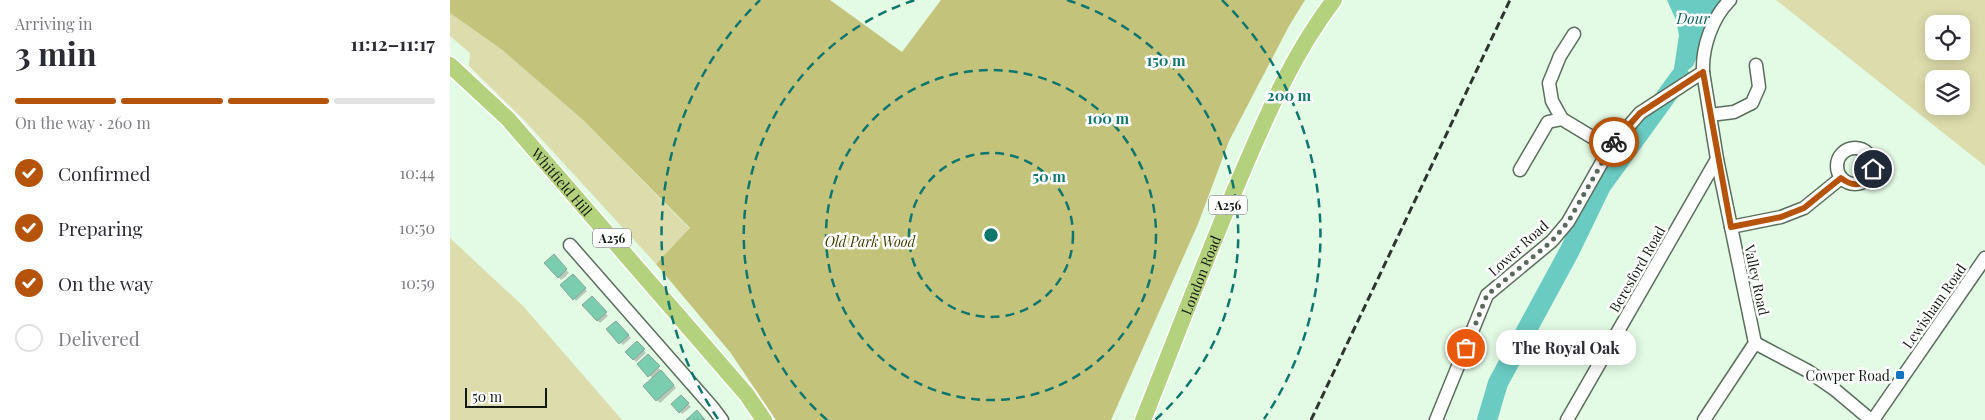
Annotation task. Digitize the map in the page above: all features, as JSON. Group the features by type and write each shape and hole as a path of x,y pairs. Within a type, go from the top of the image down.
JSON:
{"main road":[{"name":"London Road","path":"1143,420 1226,210 1261,129 1283,82 1312,29 1334,0"},
{"name":"Whitfield Hill","path":"450,65 508,119 747,395 764,420"}],"street":[{"path":"1703,72 1706,43 1717,18 1730,0"},
{"path":"1574,34 1560,56 1549,83 1552,100 1562,119 1610,148"},
{"path":"1710,115 1734,112 1752,103 1759,87 1756,65"},
{"name":"Lower Road","path":"1436,420 1487,295 1558,234 1568,222 1610,148 1640,113 1703,72"},
{"name":"Valley Road","path":"1703,72 1731,227 1755,343"},
{"path":"1520,170 1548,122 1562,119"},
{"name":"Beresford Road","path":"1567,420 1718,159"},
{"path":"1731,227 1781,217 1804,208 1841,178"},
{"path":"570,245 714,408 722,420"},
{"name":"Lewisham Road","path":"1877,418 1985,258"},
{"path":"1704,420 1755,343 1808,372 1877,418"}],"green space":[{"name":"Old Park Wood","path":"450,0 830,0 902,52 941,0 1305,0 1289,26 1229,141 1198,224 1111,420 776,420 730,352 656,264 690,228 583,120 501,49 450,13"},
{"path":"1776,0 1985,0 1985,166"},
{"path":"450,13 501,49 583,120 690,229 656,264 523,119 469,66 470,53 450,36"},
{"path":"450,238 524,307 622,420 450,420"}],"water":[{"name":"Dour","path":"1667,0 1722,0 1693,66 1680,77 1673,75 1679,35 1676,20"}],"building":[{"path":"554,254 567,269 558,278 544,263"},
{"path":"573,274 586,288 573,300 560,285"},
{"path":"592,296 607,312 597,321 582,305"},
{"path":"616,321 629,335 619,344 606,329"},
{"path":"637,341 645,349 633,360 625,352"},
{"path":"648,354 660,366 648,377 637,364"},
{"path":"661,370 674,385 656,401 643,386"},
{"path":"681,395 689,403 679,413 671,404"},
{"path":"697,410 705,420 686,420"}],"waterway":[{"name":"Dour","path":"1487,420 1498,383 1569,252 1601,186 1680,77"}],"railway":[{"path":"1311,420 1510,0"}],"way so far":[{"path":"1466,348 1487,295 1552,241 1568,222 1614,142"}],"place":[{"name":"The Royal Oak","path":"1466,348"},
{"name":"Cowper Road","path":"1900,375"}],"route":[{"path":"1614,142 1640,113 1703,72 1731,227 1781,217 1804,208 1841,178 1848,183 1856,185 1870,177 1873,169"}]}
